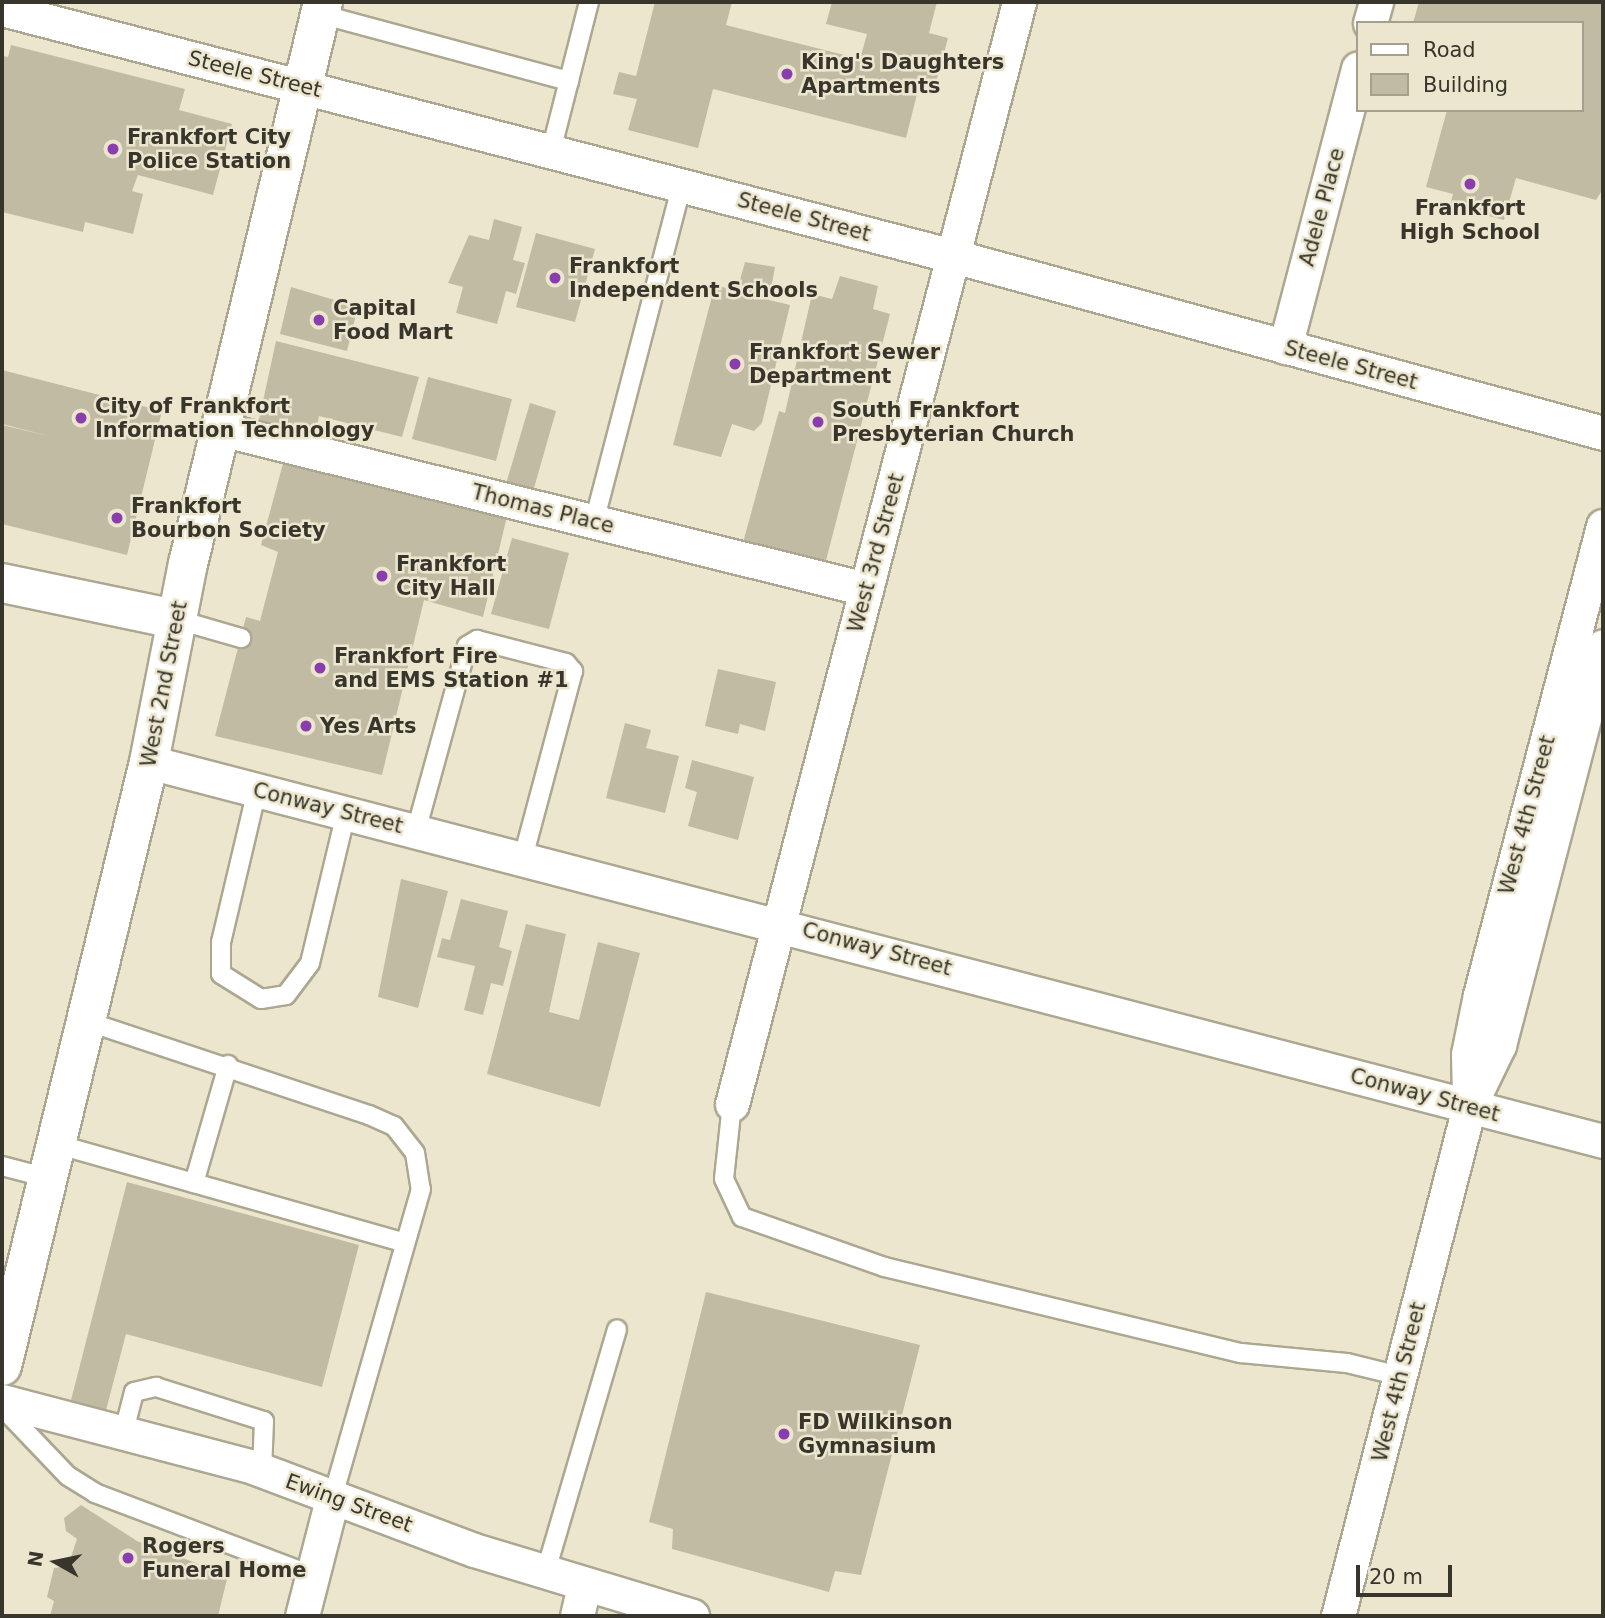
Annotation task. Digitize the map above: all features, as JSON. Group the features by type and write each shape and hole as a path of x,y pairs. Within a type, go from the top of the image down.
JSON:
{"main road":[{"name":"West 2nd Street","path":"2,1366 149,762 176,619 321,8"},
{"path":"2,583 176,619"}],"street":[{"name":"West 3rd Street","path":"732,1104 1019,2"},
{"path":"1371,21 1376,2"},
{"name":"Steele Street","path":"2,9 953,256 1603,433"},
{"name":"Adele Place","path":"1285,347 1356,76"},
{"name":"Thomas Place","path":"220,429 866,589"},
{"name":"West 4th Street","path":"1469,1107 1468,1054 1479,995 1603,526"},
{"name":"West 4th Street","path":"1339,1616 1469,1107 1499,1045 1603,646"},
{"name":"Conway Street","path":"149,762 780,923 1603,1141"},
{"name":"Ewing Street","path":"2,1401 124,1431 262,1471 333,1495 545,1574 580,1601 692,1616"},
{"path":"302,1616 333,1495"}],"lane":[{"path":"551,151 589,2"},
{"path":"321,8 569,81"},
{"path":"594,522 682,185"},
{"path":"176,619 241,638"},
{"path":"416,831 471,641 566,663 573,671 523,858"},
{"path":"257,790 221,942 221,974 261,999 286,995 310,963 346,813"},
{"path":"86,1021 228,1065 394,1126 415,1153 421,1189 333,1495"},
{"path":"194,1183 228,1065"},
{"path":"732,1104 724,1179 742,1217 885,1268 1241,1353 1347,1363 1400,1376"},
{"path":"2,1166 52,1161 194,1183 405,1244"},
{"path":"545,1574 617,1329"},
{"path":"124,1431 134,1392 156,1387 264,1421 262,1471"},
{"path":"2,1407 68,1476 95,1493 313,1576"}],"building":[{"name":"King's Daughters Apartments","path":"655,2 732,2 726,25 860,59 867,34 826,24 832,2 937,2 929,33 948,38 935,86 920,82 906,138 713,89 698,148 628,130 637,99 613,94 619,72 636,76"},
{"path":"1419,2 1603,2 1603,189 1596,200 1516,178 1504,220 1450,206 1453,194 1426,187 1446,112 1584,112 1584,21 1414,21"},
{"name":"Frankfort City Police Station","path":"11,45 185,89 179,110 232,124 213,195 138,175 132,191 143,194 133,234 85,222 83,232 2,212 2,56 8,57"},
{"path":"494,219 522,227 513,260 525,263 516,294 506,291 497,324 456,313 463,287 448,283 469,235 489,240"},
{"name":"Frankfort Independent Schools","path":"536,233 595,249 575,322 516,307"},
{"name":"Frankfort Sewer Department","path":"745,262 775,267 769,300 790,305 762,423 754,431 732,424 721,457 673,445 715,285 737,291"},
{"name":"South Frankfort Presbyterian Church","path":"840,276 878,286 873,309 890,314 823,572 741,550 779,411 785,413 812,294 832,299"},
{"name":"Capital Food Mart","path":"291,287 358,307 347,351 280,334"},
{"path":"276,341 419,377 402,437 319,416 315,439 258,424"},
{"path":"2,370 162,411 127,555 2,524 2,425 49,436 2,424"},
{"path":"428,377 512,399 496,461 412,439"},
{"path":"530,403 556,411 532,495 505,487"},
{"name":"Frankfort City Hall","path":"285,456 508,512 483,617 424,600 382,775 215,736 246,617 260,621 278,552 261,545"},
{"path":"512,538 569,553 549,629 491,614"},
{"path":"718,669 776,682 765,731 740,724 738,734 705,726"},
{"path":"625,723 651,730 646,748 679,756 665,813 606,798"},
{"path":"692,760 754,777 738,840 688,826 697,792 685,788"},
{"path":"401,879 448,891 418,1008 378,997"},
{"path":"461,899 508,911 499,947 512,951 503,986 491,983 483,1015 464,1010 475,966 437,957 442,938 450,940"},
{"path":"526,924 566,934 549,1012 579,1020 598,942 640,953 600,1107 487,1074"},
{"path":"127,1182 359,1245 322,1387 126,1334 105,1414 70,1404"},
{"name":"FD Wilkinson Gymnasium","path":"706,1292 920,1345 861,1575 835,1571 829,1592 672,1549 673,1529 649,1522"},
{"name":"Rogers Funeral Home","path":"81,1505 137,1541 228,1575 218,1616 50,1616 54,1601 47,1597 54,1568 68,1566 77,1539 66,1531 64,1518"}],"place":[{"name":"King's Daughters Apartments","path":"787,74"},
{"name":"Frankfort City Police Station","path":"113,149"},
{"name":"Frankfort High School","path":"1470,184"},
{"name":"Frankfort Independent Schools","path":"555,278"},
{"name":"Capital Food Mart","path":"319,320"},
{"name":"Frankfort Sewer Department","path":"735,364"},
{"name":"City of Frankfort Information Technology","path":"81,418"},
{"name":"South Frankfort Presbyterian Church","path":"818,422"},
{"name":"Frankfort Bourbon Society","path":"117,518"},
{"name":"Frankfort City Hall","path":"382,576"},
{"name":"Frankfort Fire and EMS Station #1","path":"320,668"},
{"name":"Yes Arts","path":"306,726"},
{"name":"FD Wilkinson Gymnasium","path":"784,1434"},
{"name":"Rogers Funeral Home","path":"128,1558"}]}
